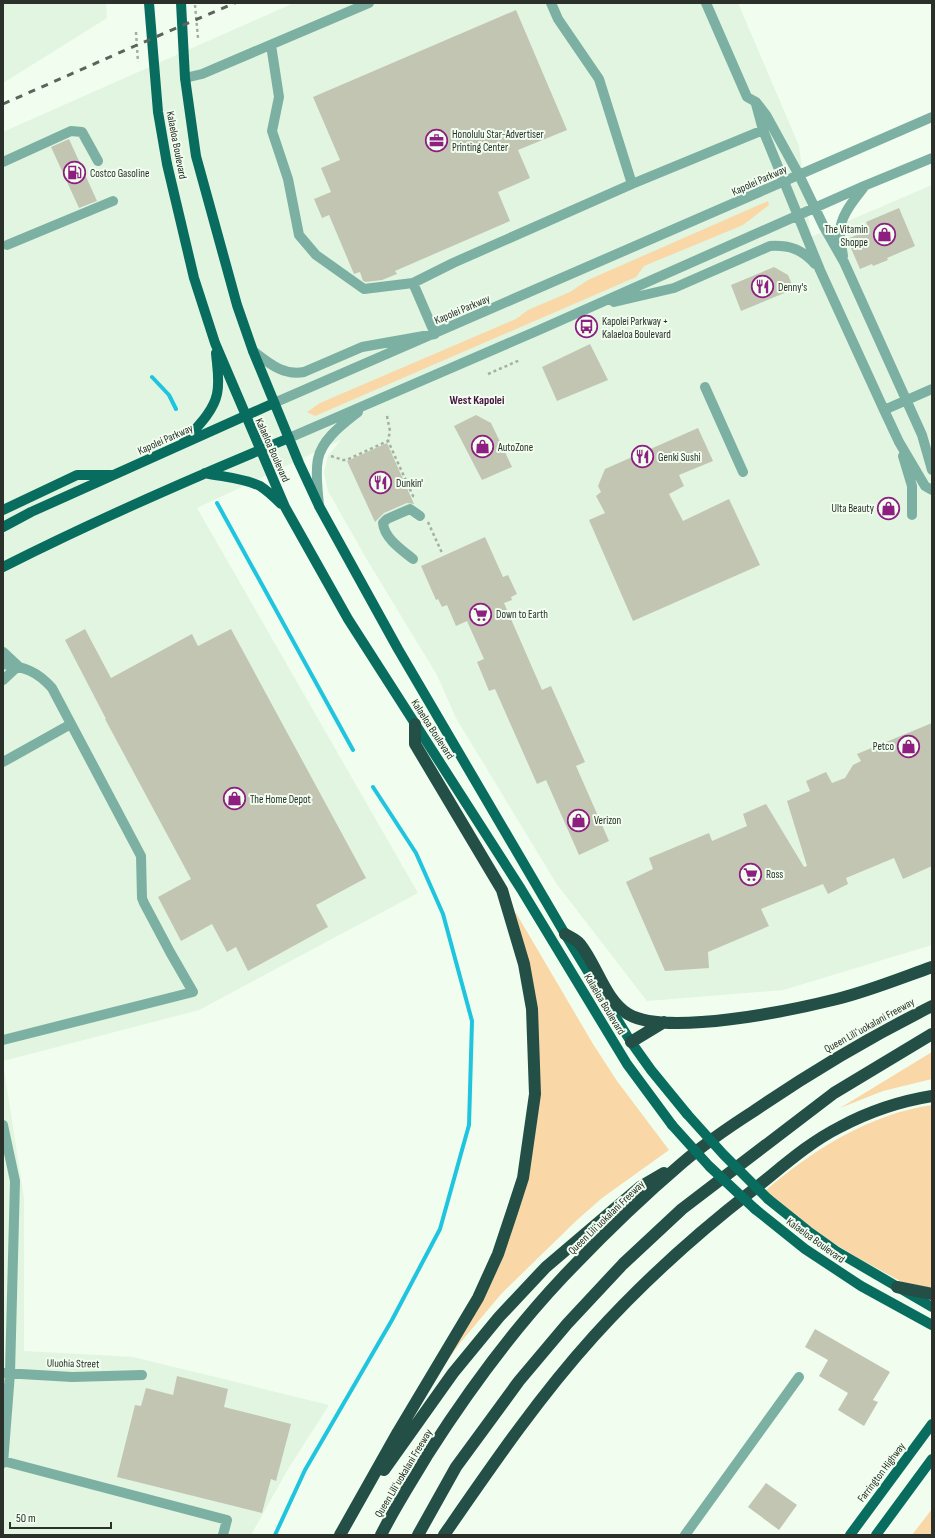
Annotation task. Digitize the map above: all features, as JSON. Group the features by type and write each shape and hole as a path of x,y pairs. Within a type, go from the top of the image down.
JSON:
{"highway":[{"path":"341,1531 478,1298 498,1254 522,1178 535,1094 532,1009 524,964 510,914 502,890 415,744 415,724"},
{"path":"565,934 580,943 615,1002 628,1014 641,1020 664,1022 717,1021 797,1008 838,998 932,967"},
{"name":"Queen Liliʻuokalani Freeway","path":"381,1535 396,1506 455,1412 516,1332 562,1278 617,1223 682,1163 737,1122 839,1055 932,1006"},
{"path":"631,1042 664,1022"},
{"path":"418,1535 456,1468 519,1381 567,1324 623,1264 682,1209 828,1097 932,1034"},
{"path":"444,1535 493,1464 547,1393 594,1336 658,1270 722,1214 804,1150 839,1127 870,1114 916,1098 932,1096"},
{"path":"341,1531 453,1373 510,1306 546,1267 640,1187 682,1163"},
{"path":"897,1287 932,1294"}],"main road":[{"name":"Kalaeloa Boulevard","path":"149,3 158,112 167,164 194,278 215,343 285,507 348,619 521,889 627,1064 672,1124 709,1166 755,1209 805,1249 861,1286 932,1325"},
{"name":"Kalaeloa Boulevard","path":"181,3 185,78 196,156 235,297 253,351 319,506 398,649 565,934 631,1042 651,1070 687,1114 723,1154 768,1199 836,1251 932,1307"},
{"path":"180,446 208,414 217,394 218,380 215,343"},
{"name":"Kapolei Parkway","path":"3,527 274,403"},
{"path":"3,567 64,536 289,438"},
{"path":"205,474 237,479 258,485 285,507"},
{"path":"3,510 77,475 115,475"},
{"path":"906,1312 932,1330"},
{"name":"Farrington Highway","path":"850,1535 932,1424"},
{"path":"876,1535 932,1459"}],"street":[{"path":"185,78 202,74 369,3"},
{"path":"551,3 558,19 599,79 632,184"},
{"path":"706,3 747,97 756,102 766,114 799,175 824,227 844,262 922,435 932,453"},
{"path":"271,45 278,97 272,131 288,179 299,235 316,255 364,289 413,283 453,263 632,184 763,130"},
{"path":"756,102 763,130 820,270 900,442 925,486 932,490"},
{"name":"Kapolei Parkway","path":"274,403 932,117"},
{"path":"3,162 71,131 82,132 98,161"},
{"path":"289,438 864,186 932,158"},
{"path":"844,262 840,234 841,223 864,186"},
{"path":"7,245 113,201"},
{"path":"588,308 674,288 770,246 782,245 798,249 808,255 820,270"},
{"path":"253,351 278,369 297,374 362,347 435,334 413,283"},
{"path":"705,387 743,472"},
{"path":"884,410 932,389"},
{"path":"319,506 317,467 320,452 329,438 342,424 374,401"},
{"path":"922,435 932,470"},
{"path":"900,442 912,486 912,515"},
{"path":"413,559 391,539 384,529 383,523 387,519 410,509 424,518"},
{"path":"3,652 18,666"},
{"path":"3,664 18,666 43,677 52,688 141,856 142,898 193,992 3,1040"},
{"path":"3,680 18,666"},
{"path":"3,762 71,724"},
{"path":"3,1125 15,1181 8,1296 3,1457 227,1520 223,1535"},
{"name":"Uluohia Street","path":"6,1373 72,1377 142,1375"},
{"path":"685,1535 799,1377"}],"path":[{"path":"195,5 198,38"},
{"path":"136,32 138,62"},
{"path":"488,374 520,360"},
{"path":"387,416 390,431 388,441 414,496 419,500"},
{"path":"328,455 343,460 388,441"},
{"path":"424,518 442,553"}],"shaded area":[{"path":"3,3 106,3 107,18 3,83"},
{"path":"294,3 738,3 799,146 811,237 932,185 932,945 783,990 647,1001 556,883 456,718 437,675 366,558 328,491 324,472 328,456 341,440 197,508 418,893 199,1010 3,1061 3,132"},
{"path":"768,201 769,205 743,225 644,266 636,277 315,416 307,412 320,403 516,319 528,310 570,292 588,280"},
{"path":"516,913 593,1044 617,1081 669,1150 602,1198 577,1220 502,1293 460,1343 419,1400 508,1235 537,1069 512,917"},
{"path":"932,1052 932,1079 883,1091 840,1108"},
{"path":"3,1063 24,1198 24,1351 133,1357 329,1405 288,1469 251,1535 3,1535"},
{"path":"932,1105 932,1289 902,1282 858,1258 830,1241 764,1192 801,1162 842,1136 886,1117"},
{"path":"932,1509 932,1535 912,1535"}],"building":[{"name":"Honolulu Star-Advertiser Printing Center","path":"516,10 567,130 518,150 530,178 498,192 510,221 395,271 397,274 382,280 363,281 360,272 354,274 329,215 322,218 314,199 331,192 321,168 340,160 313,97"},
{"name":"Costco Gasoline","path":"69,139 97,201 79,208 51,147"},
{"name":"The Vitamin Shoppe","path":"899,208 915,246 887,258 888,260 860,269 847,239 869,230 866,222"},
{"name":"Denny's","path":"774,267 788,275 794,289 741,311 731,285"},
{"path":"590,344 608,380 557,401 542,367"},
{"name":"AutoZone","path":"476,415 491,423 512,467 482,480 454,426"},
{"path":"698,428 713,461 679,475 684,486 669,494 683,521 729,499 760,565 633,621 589,520 605,513 596,496 601,492 598,486 605,469"},
{"name":"Dunkin'","path":"387,443 414,504 407,503 384,513 375,522 347,461"},
{"path":"485,537 503,577 508,575 517,594 511,597 512,600 504,603 542,690 551,686 585,762 576,766 609,841 579,855 546,780 537,784 495,689 489,691 477,662 484,659 467,621 456,626 447,605 442,607 438,599 436,600 421,566"},
{"name":"The Home Depot","path":"85,629 111,678 192,634 198,646 231,629 366,878 316,905 328,927 248,971 236,947 227,952 212,924 181,941 158,897 191,879 105,719 65,640"},
{"name":"Ross","path":"932,723 932,866 903,879 894,858 846,878 848,884 828,894 823,884 761,909 769,926 708,952 709,968 665,971 626,882 653,869 649,858 709,833 712,841 747,826 743,814 766,804 804,867 807,866 787,801 810,791 806,781 826,772 832,783 845,778 853,765 861,761 857,754"},
{"path":"815,1329 890,1372 873,1400 878,1402 864,1426 838,1410 848,1393 819,1376 828,1360 805,1347"},
{"path":"177,1376 228,1389 224,1407 291,1424 276,1481 271,1479 262,1513 117,1477 135,1405 141,1406 146,1388 173,1395"},
{"path":"766,1483 797,1505 779,1530 748,1507"}],"waterway":[{"path":"152,377 169,395 176,409"},
{"path":"217,503 353,750"},
{"path":"275,1535 305,1470 392,1320 440,1229 469,1125 472,1021 443,914 416,853 373,787"}],"railway":[{"path":"3,104 235,3"}],"place":[{"name":"Honolulu Star-Advertiser Printing Center","path":"437,140"},
{"name":"Costco Gasoline","path":"74,173"},
{"name":"The Vitamin Shoppe","path":"884,235"},
{"name":"Denny's","path":"762,287"},
{"name":"Kapolei Parkway + Kalaeloa Boulevard","path":"586,327"},
{"name":"AutoZone","path":"483,447"},
{"name":"Genki Sushi","path":"643,457"},
{"name":"Dunkin'","path":"381,483"},
{"name":"Ulta Beauty","path":"889,508"},
{"name":"Down to Earth","path":"480,614"},
{"name":"Petco","path":"909,746"},
{"name":"The Home Depot","path":"235,799"},
{"name":"Verizon","path":"579,820"},
{"name":"Ross","path":"751,874"}],"district":[{"name":"West Kapolei","path":"477,400"}]}
